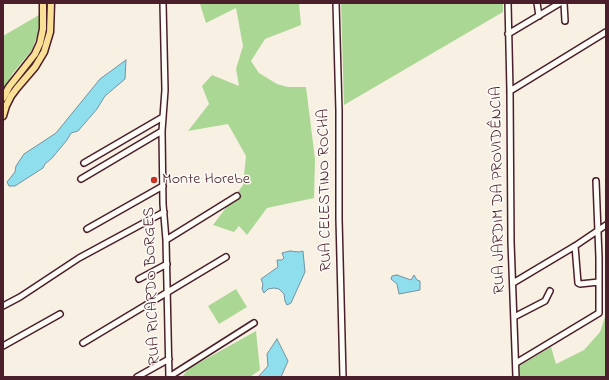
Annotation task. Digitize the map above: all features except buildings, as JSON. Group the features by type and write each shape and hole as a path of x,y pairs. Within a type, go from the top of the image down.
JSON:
{"main road":[{"path":"3,98 9,87 29,63 37,48 43,29 44,3"},
{"path":"3,116 10,98 35,67 44,52 50,32 51,3"}],"street":[{"name":"RUA RICARDO BORGES","path":"163,3 165,90 162,131 167,264 169,377"},
{"name":"RUA CELESTINO ROCHA","path":"336,3 343,377"},
{"name":"RUA JARDIM DA PROVIDÊNCIA","path":"508,3 511,242 516,377"},
{"path":"537,3 539,16"},
{"path":"508,34 560,3"},
{"path":"564,3 565,21"},
{"path":"510,91 606,32"},
{"path":"84,163 163,117"},
{"path":"81,179 162,131"},
{"path":"516,363 598,314 600,309 600,282 596,181"},
{"path":"87,229 163,186"},
{"path":"166,240 237,196"},
{"path":"3,306 20,297 79,258 164,212"},
{"path":"513,283 575,246 606,225"},
{"path":"575,246 578,281 580,284 600,282"},
{"path":"83,343 226,257"},
{"path":"139,279 167,264"},
{"path":"514,317 545,301 550,291"},
{"path":"3,346 60,314"},
{"path":"169,377 254,323"},
{"path":"137,377 169,359"}],"green space":[{"path":"299,3 301,25 265,39 251,61 259,73 277,84 288,87 306,87 315,159 314,198 267,208 247,235 239,226 234,232 213,225 243,185 246,156 228,124 188,131 209,104 202,86 212,75 239,86 236,69 243,46 236,8 206,23 200,4"},
{"path":"341,3 503,3 503,12 344,105"},
{"path":"39,15 39,30 32,50 13,73 3,90 3,36"},
{"path":"236,289 247,307 219,324 208,306"},
{"path":"606,314 606,377 520,377 519,366 551,347 556,364 584,350 600,332"},
{"path":"256,331 260,370 250,377 182,377 188,369"}],"water":[{"path":"126,60 125,79 105,96 97,109 78,131 71,133 67,140 43,168 15,186 9,186 7,182 15,172 16,166 24,154 56,133 100,79"},
{"path":"290,251 303,251 305,272 291,303 287,305 284,294 279,289 268,289 264,293 261,279 278,267 277,260 282,260 284,258 282,253"},
{"path":"397,275 411,280 414,275 417,280 420,281 420,290 399,294 397,284 391,279 392,276"},
{"path":"277,339 288,361 281,377 258,377 268,366 267,354"}],"place":[{"name":"Monte Horebe","path":"154,180"}]}
